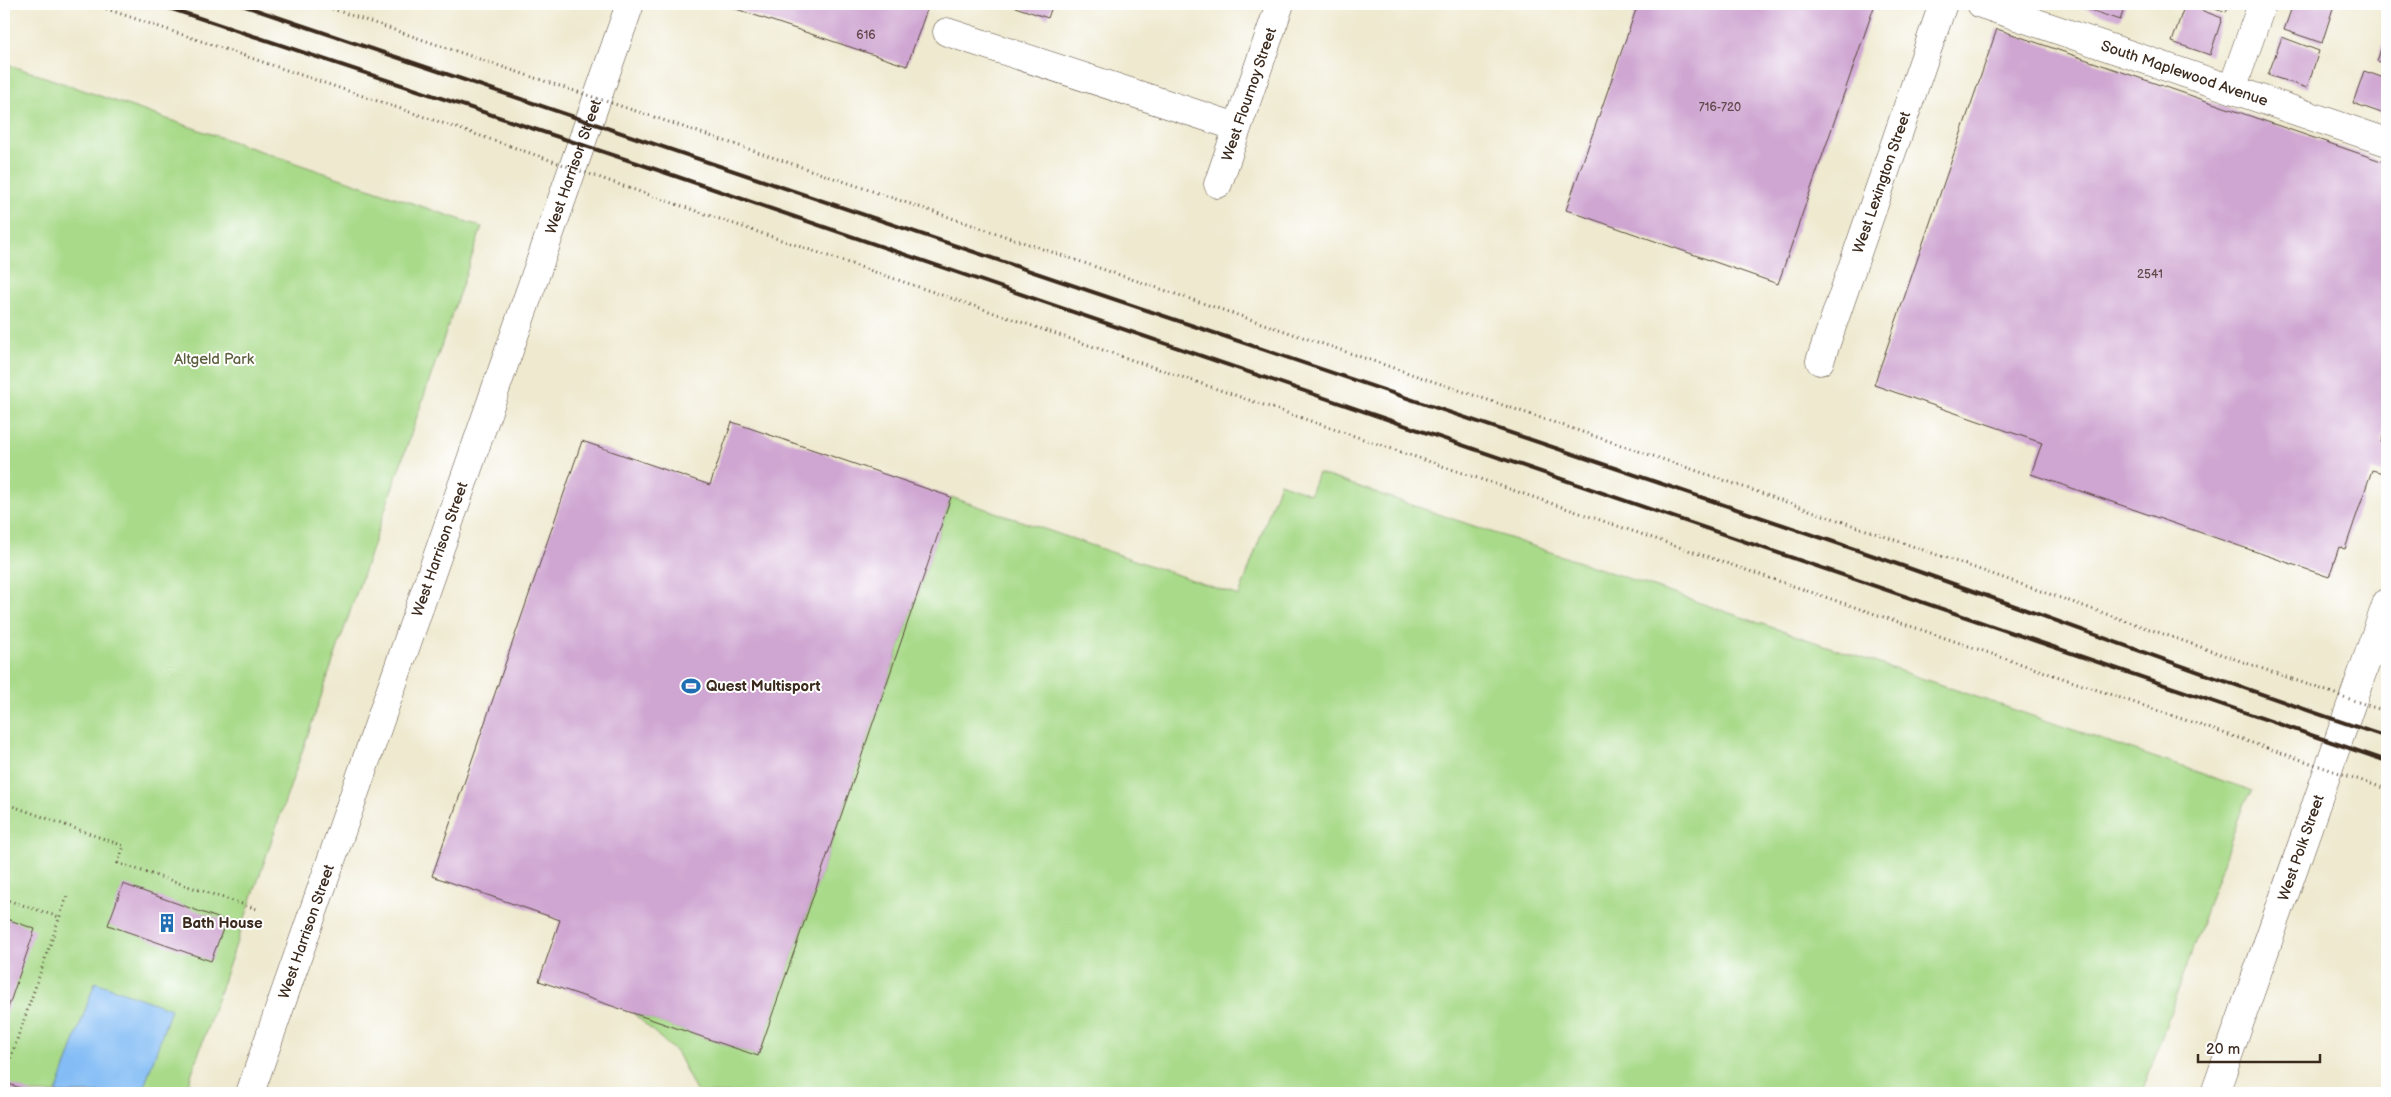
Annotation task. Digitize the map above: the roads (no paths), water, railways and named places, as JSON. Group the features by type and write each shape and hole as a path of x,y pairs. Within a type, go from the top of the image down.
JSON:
{"street":[{"name":"West Harrison Street","path":"250,1093 630,4"},
{"name":"West Flournoy Street","path":"1218,184 1280,4"},
{"name":"West Lexington Street","path":"1820,361 1943,4"},
{"name":"South Maplewood Avenue","path":"1981,4 2387,142"},
{"path":"2232,89 2262,4"},
{"path":"947,32 1237,127"},
{"name":"West Polk Street","path":"2215,1093 2387,602"}],"water":[{"path":"95,982 171,1009 142,1093 56,1093"}],"railway":[{"path":"157,4 637,163 2387,761"},
{"path":"239,4 1828,540 2387,737"}],"place":[{"name":"Quest Multisport","path":"691,686"},
{"name":"Bath House","path":"167,923"}],"park label":[{"name":"Altgeld Park","path":"214,359"}]}
